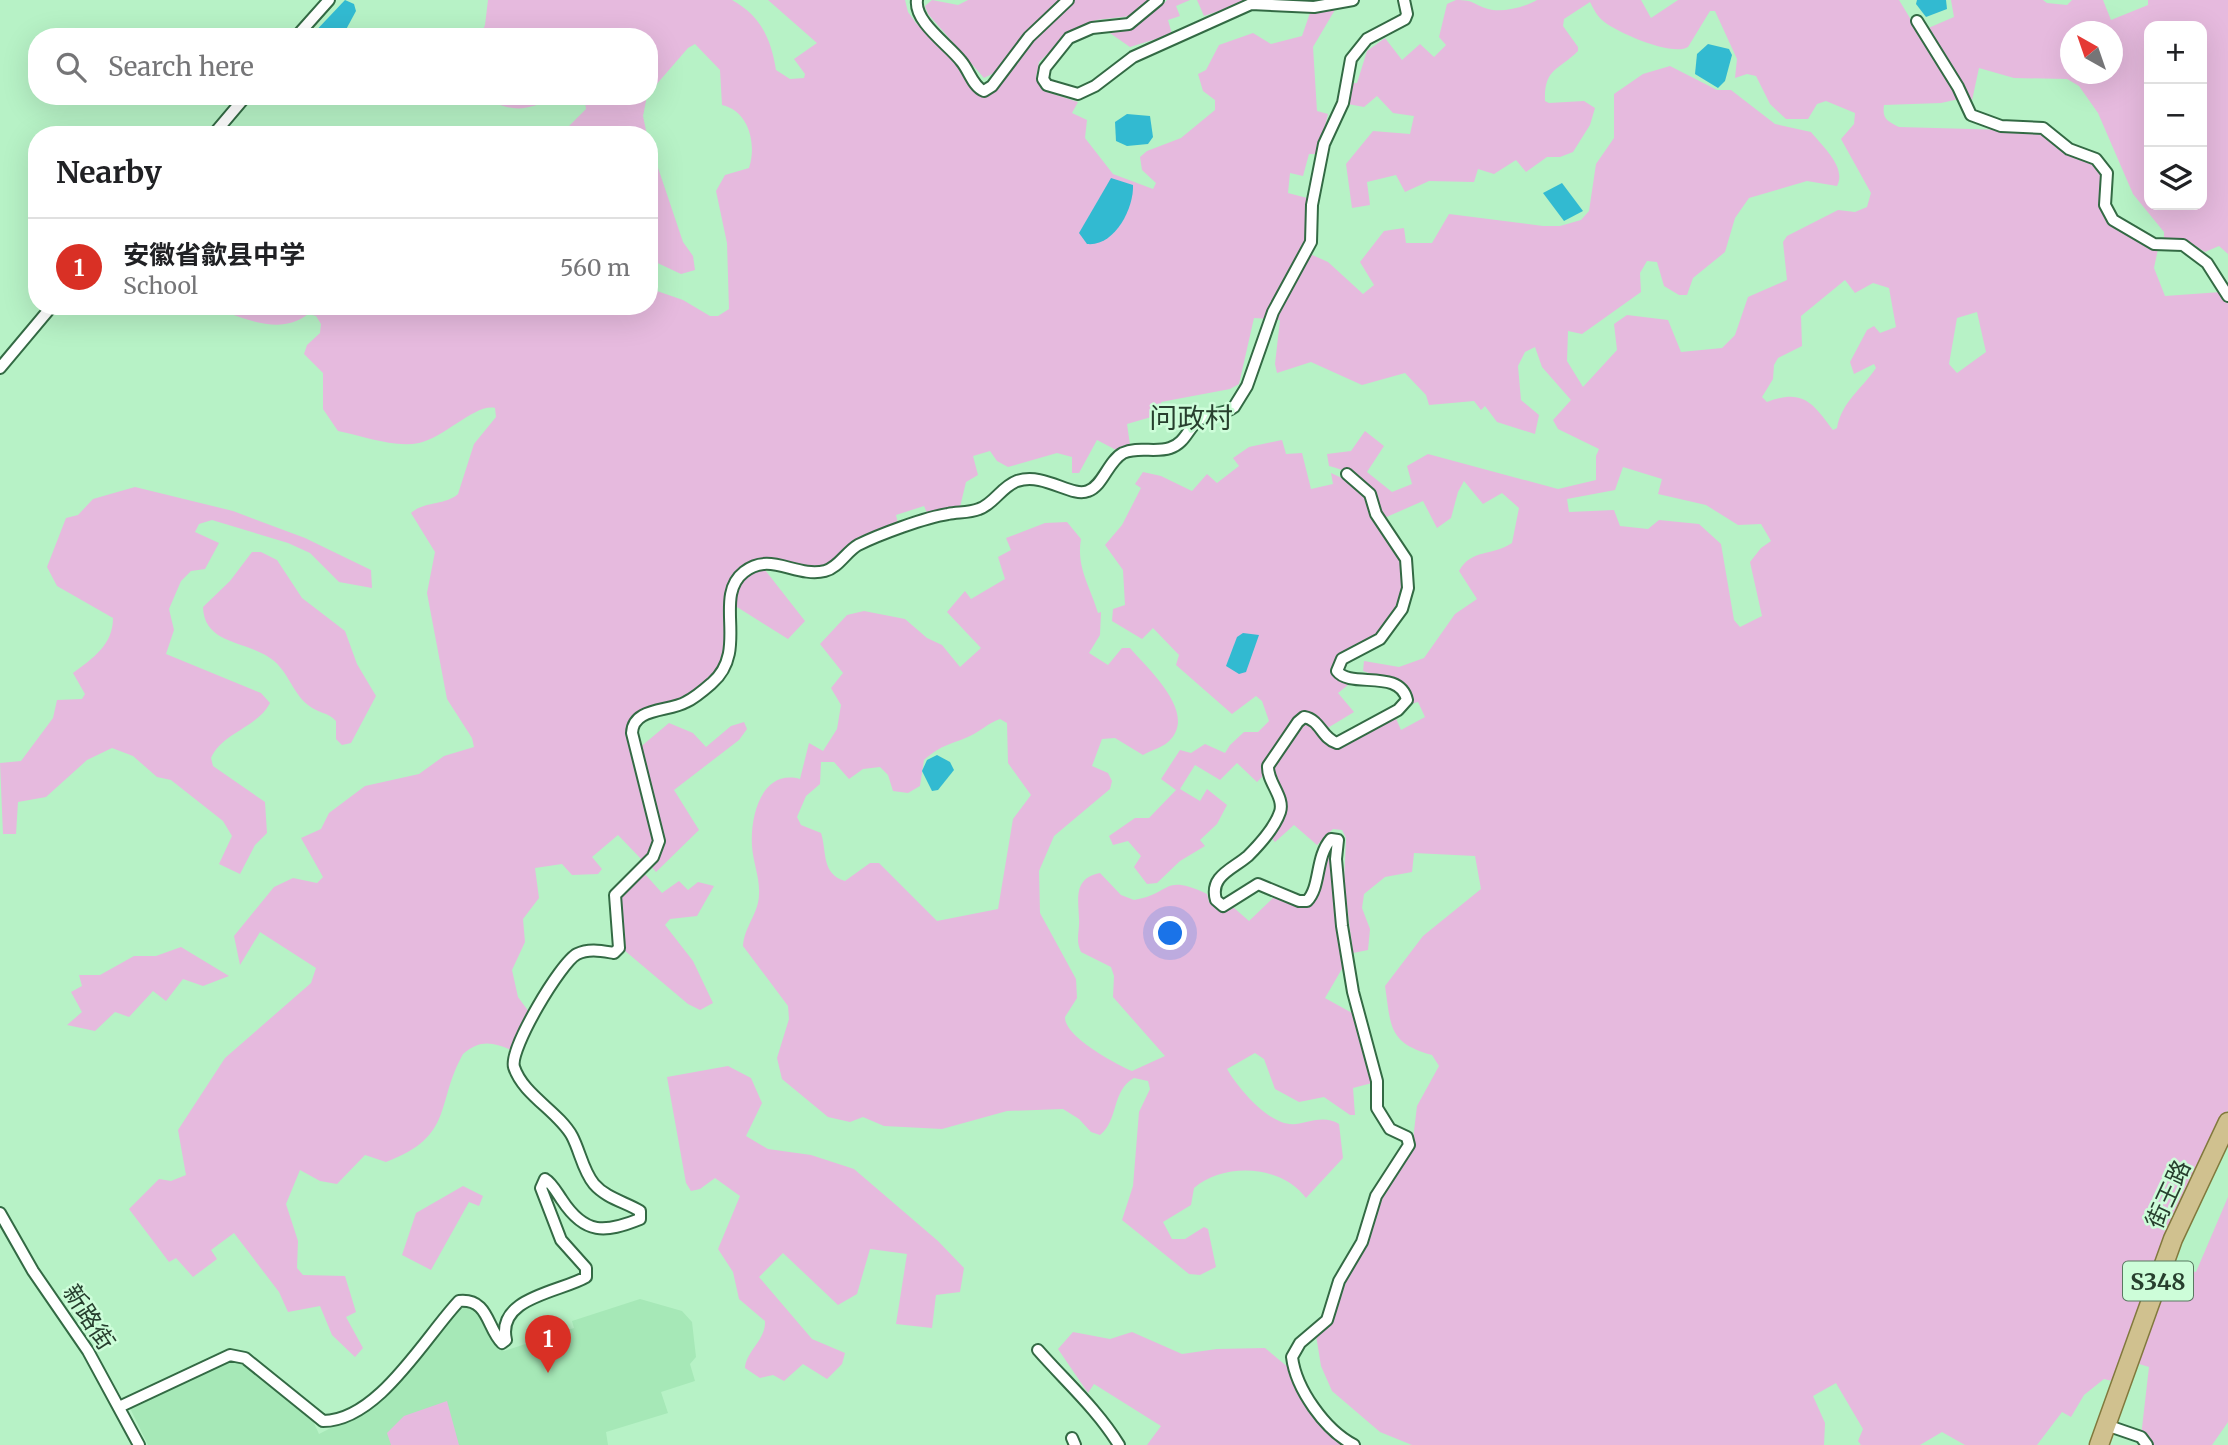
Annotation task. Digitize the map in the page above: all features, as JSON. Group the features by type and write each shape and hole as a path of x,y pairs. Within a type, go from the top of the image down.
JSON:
{"main road":[{"name":"街王路","path":"2099,1445 2109,1426 2173,1239 2228,1122"}],"street":[{"path":"304,28 328,0"},
{"path":"917,0 917,10 924,20 960,59 978,88 984,91 992,86 1029,37 1068,0"},
{"path":"1158,0 1129,24 1092,28 1069,38 1045,68 1043,79 1047,85 1078,94 1095,86 1133,57 1251,4 1314,7 1353,0"},
{"path":"119,1407 218,1360 236,1355 244,1358 323,1421 333,1420 361,1408 399,1373 459,1301 472,1303 490,1318 495,1334 502,1343 506,1340 506,1322 520,1305 586,1277 586,1268 557,1234 541,1188 545,1179 573,1216 591,1227 611,1230 640,1219 640,1211 606,1195 593,1183 571,1134 537,1098 515,1069 514,1059 535,1011 568,961 584,951 614,953 620,948 615,895 657,851 659,841 632,733 634,723 641,715 686,702 721,674 732,641 729,618 731,593 746,570 764,562 805,572 830,569 861,544 946,514 980,509 1019,481 1045,479 1078,492 1087,492 1095,486 1111,463 1126,452 1171,448 1184,439 1199,420 1234,407 1247,386 1273,312 1311,242 1312,205 1324,144 1343,103 1351,59 1367,39 1405,19 1407,13 1404,0"},
{"path":"1917,21 1958,87 1971,115 2001,126 2043,128 2069,149 2096,159 2107,173 2105,205 2113,220 2154,244 2183,245 2207,263 2228,296"},
{"path":"221,126 238,105"},
{"path":"0,368 44,315"},
{"path":"1347,474 1370,494 1376,514 1406,559 1408,588 1402,609 1380,639 1363,651 1345,657 1337,671 1350,680 1381,679 1404,693 1407,700 1398,710 1337,743 1327,738 1312,719 1304,717 1298,722 1268,766 1269,777 1281,803 1279,814 1253,850 1221,876 1215,889 1216,900 1226,906 1258,884 1299,901 1307,901 1314,892 1324,848 1331,839 1338,840 1336,859 1342,926 1353,992 1377,1081 1377,1108 1390,1129 1407,1137 1409,1145 1376,1196 1362,1242 1339,1281 1327,1320 1300,1343 1292,1357 1312,1406 1340,1437 1354,1445"},
{"name":"新路街","path":"0,1213 119,1407 139,1445"},
{"path":"1038,1350 1064,1380 1082,1394 1119,1445"},
{"path":"2109,1426 2141,1437 2147,1445"}],"shaded area":[{"path":"488,0 732,0 750,13 763,29 776,70 790,79 804,78 805,74 794,59 817,43 768,0 905,0 908,12 916,23 948,53 970,87 986,95 997,88 1036,35 1074,0 1150,0 1131,16 1096,20 1071,32 1039,62 1036,78 1044,91 1078,102 1072,113 1087,120 1085,138 1113,174 1153,189 1156,183 1142,170 1140,157 1147,151 1181,138 1215,110 1215,100 1203,91 1198,74 1206,70 1219,45 1253,33 1271,44 1302,36 1311,10 1336,8 1313,47 1317,111 1328,114 1318,154 1309,154 1303,176 1290,173 1288,193 1307,198 1309,229 1303,251 1269,319 1254,318 1239,384 1230,389 1161,402 1165,413 1127,424 1130,445 1118,451 1097,440 1079,473 1072,473 1072,457 1057,453 1008,467 997,461 990,451 973,456 978,475 966,482 960,507 928,515 924,506 896,515 899,528 864,539 837,568 773,567 765,570 805,621 788,639 737,607 734,615 734,639 728,656 708,681 680,699 634,719 655,848 643,861 618,835 592,857 602,869 598,874 572,875 562,864 535,868 539,898 523,919 525,942 512,970 518,997 529,1012 513,1051 500,1046 481,1044 463,1054 433,1130 408,1152 386,1162 365,1155 337,1184 320,1181 300,1170 286,1204 298,1241 297,1268 303,1275 345,1276 356,1312 346,1317 363,1348 355,1357 332,1335 320,1306 288,1312 279,1292 234,1233 211,1250 217,1259 193,1277 176,1258 169,1262 129,1209 159,1179 171,1181 186,1175 178,1130 225,1058 311,983 316,968 260,932 240,965 234,936 274,887 293,878 317,883 323,877 301,838 321,829 329,813 365,786 419,774 444,756 474,747 472,738 447,699 427,593 435,552 411,513 458,494 474,444 496,417 495,408 479,411 439,435 419,443 389,443 338,431 323,409 323,373 304,354 307,345 320,333 321,324 316,316 312,315 658,315 658,291 683,300 710,316 718,316 729,309 727,243 716,191 725,175 749,168 752,149 745,121 731,108 722,105 720,70 695,44 688,48 658,83 658,28 484,28"},
{"path":"932,0 958,5 968,0 1063,0 1033,26 996,72 984,78 928,14 925,6"},
{"path":"1167,0 1190,0 1176,6 1180,16 1168,20 1172,34 1130,47 1104,29 1138,20"},
{"path":"1197,0 1252,0 1204,16"},
{"path":"1456,0 1467,1 1488,9 1506,10 1537,0 1641,0 1651,18 1678,0 1899,0 1959,99 1941,103 1884,105 1884,114 1888,121 1899,127 2041,131 2092,162 2103,174 2101,205 2158,249 2154,268 2165,296 2221,292 2228,304 2228,1110 2178,1209 2116,1382 2104,1379 2084,1395 2071,1417 2062,1412 2037,1445 1965,1445 1942,1432 1920,1445 1861,1445 1858,1441 1863,1429 1836,1383 1813,1396 1825,1423 1824,1445 1412,1445 1380,1432 1332,1391 1321,1366 1316,1335 1361,1254 1373,1210 1412,1148 1417,1106 1439,1066 1432,1055 1407,1045 1394,1031 1385,986 1423,936 1481,889 1475,856 1414,853 1412,872 1385,877 1364,894 1362,908 1370,929 1368,950 1353,953 1344,882 1346,838 1342,830 1333,829 1317,845 1294,825 1275,842 1270,836 1286,802 1273,771 1274,764 1304,722 1309,723 1333,745 1395,716 1401,730 1425,717 1418,702 1411,704 1411,698 1387,679 1363,671 1364,661 1399,667 1424,658 1455,614 1477,599 1459,571 1470,559 1512,543 1519,508 1502,493 1483,504 1464,481 1451,518 1437,528 1423,501 1382,519 1370,491 1358,478 1329,466 1327,454 1351,451 1365,431 1384,446 1367,472 1392,492 1412,484 1407,466 1428,454 1558,489 1596,480 1596,456 1599,449 1558,429 1553,420 1571,400 1542,367 1535,347 1525,352 1518,366 1521,400 1539,415 1535,434 1497,422 1485,406 1481,410 1474,401 1429,405 1426,395 1405,373 1362,385 1311,362 1277,373 1275,364 1280,320 1273,319 1308,253 1328,262 1363,294 1374,285 1360,262 1384,231 1404,228 1406,243 1432,243 1449,214 1543,226 1560,226 1581,220 1589,211 1596,164 1614,138 1614,94 1643,74 1670,66 1717,90 1731,90 1775,124 1811,132 1832,157 1839,172 1839,179 1837,186 1807,181 1749,198 1735,218 1725,252 1693,278 1687,295 1679,295 1664,286 1657,262 1647,261 1640,273 1641,292 1582,334 1568,331 1567,361 1583,387 1617,350 1614,324 1627,315 1668,320 1681,352 1722,348 1735,335 1748,297 1787,280 1783,242 1787,236 1838,210 1855,212 1867,207 1871,193 1841,139 1854,124 1855,113 1826,101 1817,104 1808,119 1786,119 1770,104 1756,76 1747,74 1735,78 1737,59 1715,11 1710,11 1688,47 1670,49 1644,42 1609,25 1598,16 1590,2 1564,19 1563,26 1578,51 1554,71 1545,90 1545,101 1549,103 1584,101 1595,108 1590,125 1573,152 1560,157 1547,157 1526,172 1516,160 1494,174 1478,169 1474,182 1429,181 1405,192 1396,175 1367,182 1370,205 1352,208 1346,164 1373,131 1410,134 1414,116 1393,113 1377,96 1364,107 1348,104 1352,83 1357,83 1367,51 1385,38 1402,60 1420,44 1434,57 1446,45 1439,37 1447,4","holes":["1845,280 1855,293 1873,283 1889,288 1896,327 1880,333 1874,326 1867,330 1850,362 1854,374 1874,364 1876,368 1843,410 1837,428 1833,430 1806,401 1790,397 1767,402 1762,397 1773,379 1774,365 1778,358 1802,346 1801,316","1977,312 1986,352 1957,373 1949,364 1957,318","1623,467 1662,479 1658,494 1706,505 1738,525 1761,524 1771,541 1761,548 1750,562 1762,616 1740,627 1734,620 1721,544 1699,524 1659,520 1648,529 1620,526 1614,510 1569,512 1567,499 1615,490"]},
{"path":"1951,0 2043,0 2047,3 2067,5 2072,0 2103,0 2111,20 2148,5 2148,0 2228,0 2228,254 2219,246 2205,252 2196,246 2164,238 2164,232 2146,210 2207,210 2207,21 2144,21 2144,207 2133,194 2098,113 2076,84 2123,84 2123,21 2060,21 2060,79 2014,78 1979,68 1971,105 1926,29 1954,17"},
{"path":"501,105 536,105 527,108"},
{"path":"585,105 645,105 643,116 645,126 569,126 586,109"},
{"path":"658,168 683,242 693,256 695,270 681,274 658,263"},
{"path":"235,315 306,315 287,324 254,321"},
{"path":"1282,440 1286,454 1302,453 1311,489 1333,484 1331,473 1359,486 1404,562 1401,599 1373,640 1341,654 1334,660 1335,676 1348,685 1338,693 1354,712 1326,729 1314,713 1303,713 1296,718 1264,761 1262,777 1257,782 1237,763 1220,780 1195,765 1180,789 1200,801 1207,789 1227,805 1217,824 1200,840 1205,846 1180,861 1157,883 1147,884 1134,867 1141,856 1128,841 1113,845 1109,836 1135,818 1149,818 1176,790 1161,779 1180,750 1191,753 1205,744 1225,753 1244,732 1258,732 1269,721 1262,701 1256,696 1232,714 1176,665 1179,655 1153,628 1142,639 1112,621 1113,609 1125,605 1123,570 1105,545 1122,525 1141,488 1135,484 1143,472 1161,476 1192,491 1207,474 1217,483 1239,466 1233,458 1249,447"},
{"path":"135,487 233,511 305,538 371,570 372,588 339,582 310,553 288,543 212,520 199,524 195,532 219,543 205,569 191,571 181,581 169,609 174,630 166,654 261,693 270,703 257,718 223,742 211,758 213,766 265,802 267,833 255,845 240,874 219,864 232,836 223,821 171,780 157,777 133,756 112,748 87,760 46,797 18,802 16,834 3,834 0,763 21,761 53,718 57,700 82,699 85,694 73,673 100,650 112,628 113,618 57,586 47,567 66,518 78,515 93,499"},
{"path":"1067,522 1081,539 1082,568 1098,613 1101,612 1100,635 1089,653 1108,665 1122,648 1130,648 1166,690 1178,716 1177,728 1171,739 1143,755 1115,738 1102,739 1092,766 1108,773 1112,781 1110,789 1054,836 1039,871 1040,913 1076,979 1077,998 1065,1017 1067,1024 1081,1041 1132,1071 1165,1056 1113,997 1114,976 1111,967 1081,952 1078,939 1078,896 1086,879 1100,873 1121,895 1134,900 1174,885 1182,885 1207,894 1209,902 1217,910 1233,907 1249,921 1275,896 1309,903 1330,847 1334,845 1338,934 1343,967 1325,998 1352,1013 1372,1073 1372,1083 1353,1088 1355,1115 1350,1115 1324,1097 1299,1102 1275,1089 1264,1059 1255,1053 1227,1069 1247,1096 1276,1120 1286,1124 1323,1120 1339,1124 1343,1158 1306,1198 1282,1179 1268,1173 1252,1171 1221,1174 1194,1188 1191,1205 1163,1222 1172,1239 1185,1239 1204,1227 1208,1229 1216,1267 1200,1275 1189,1274 1122,1220 1133,1186 1139,1112 1150,1089 1148,1081 1134,1078 1127,1084 1118,1098 1110,1122 1100,1135 1091,1132 1079,1119 1063,1109 1007,1111 942,1129 884,1126 863,1117 850,1122 828,1117 782,1079 777,1058 789,1019 788,1006 743,946 759,894 752,834 753,821 761,797 776,781 800,779 809,743 823,751 837,729 841,705 831,688 843,673 820,644 847,615 864,611 905,619 927,638 942,645 960,667 981,648 947,612 965,591 971,599 1005,579 998,557 1011,550 1006,538 1045,523","holes":["1000,719 1007,723 1008,763 1031,795 1013,819 998,909 937,921 879,863 870,863 845,881 832,873 826,861 821,833 801,825 797,817 806,796 820,784 821,762 834,762 849,779 863,769 880,767 888,775 893,791 908,793 920,786 924,760 931,754"]},
{"path":"252,552 261,552 277,560 302,598 345,631 357,664 376,696 351,743 342,745 336,739 336,721 302,700 274,661 217,634 205,619 203,607 230,581"},
{"path":"744,722 747,729 739,740 674,790 699,830 656,872 650,865 662,848 662,835 638,749 669,723 693,733 706,747 731,726"},
{"path":"644,873 662,893 679,881 688,890 698,882 714,886 697,916 670,919 665,925 693,961 713,1003 700,1010 688,1004 624,950 621,897"},
{"path":"181,947 229,976 203,986 183,979 166,1001 153,991 129,1017 115,1012 95,1031 67,1025 82,1012 71,992 82,986 79,975 100,975 134,956 156,956"},
{"path":"728,1066 751,1078 762,1103 746,1136 768,1149 811,1155 854,1169 938,1241 964,1268 960,1292 936,1295 932,1328 896,1324 907,1254 870,1249 857,1294 838,1305 783,1253 759,1277 812,1339 845,1353 842,1364 827,1379 803,1364 784,1381 773,1375 760,1378 745,1368 762,1334 765,1321 739,1299 733,1272 718,1249 740,1196 715,1178 700,1189 691,1191 686,1183 667,1077"},
{"path":"463,1186 483,1196 479,1206 469,1202 431,1270 402,1255 416,1213"},
{"path":"2228,1197 2228,1422 2212,1445 2140,1445 2149,1367 2136,1363 2170,1266 2196,1272"},
{"path":"640,1299 682,1311 692,1322 696,1357 690,1364 695,1381 661,1392 668,1413 606,1432 608,1445 148,1445 130,1408 237,1358 313,1421 319,1434 362,1412 462,1304 469,1304 488,1319 488,1332 504,1351 574,1328 572,1321"},
{"path":"1073,1332 1110,1339 1132,1332 1182,1354 1217,1349 1265,1348 1295,1373 1309,1409 1344,1445 1147,1445 1161,1426 1094,1384 1088,1393 1058,1349"},
{"path":"447,1401 459,1445 391,1445 387,1433 404,1416"}],"water":[{"path":"345,0 354,4 356,11 347,28 319,28"},
{"path":"1917,0 1946,0 1947,9 1926,17 1916,4"},
{"path":"1708,44 1729,49 1732,55 1725,81 1718,88 1695,74 1697,54"},
{"path":"1127,114 1150,116 1153,137 1148,144 1127,146 1116,141 1115,122"},
{"path":"1111,178 1133,185 1130,205 1114,233 1097,243 1087,244 1079,233"},
{"path":"1562,183 1583,211 1564,221 1543,193"},
{"path":"1243,633 1259,635 1246,672 1239,674 1226,666 1237,637"},
{"path":"937,755 950,762 954,770 938,790 932,791 922,771 927,760"}],"place":[{"name":"安徽省歙县中学","path":"548,1373"}],"district":[{"name":"问政村","path":"1191,418"}]}
